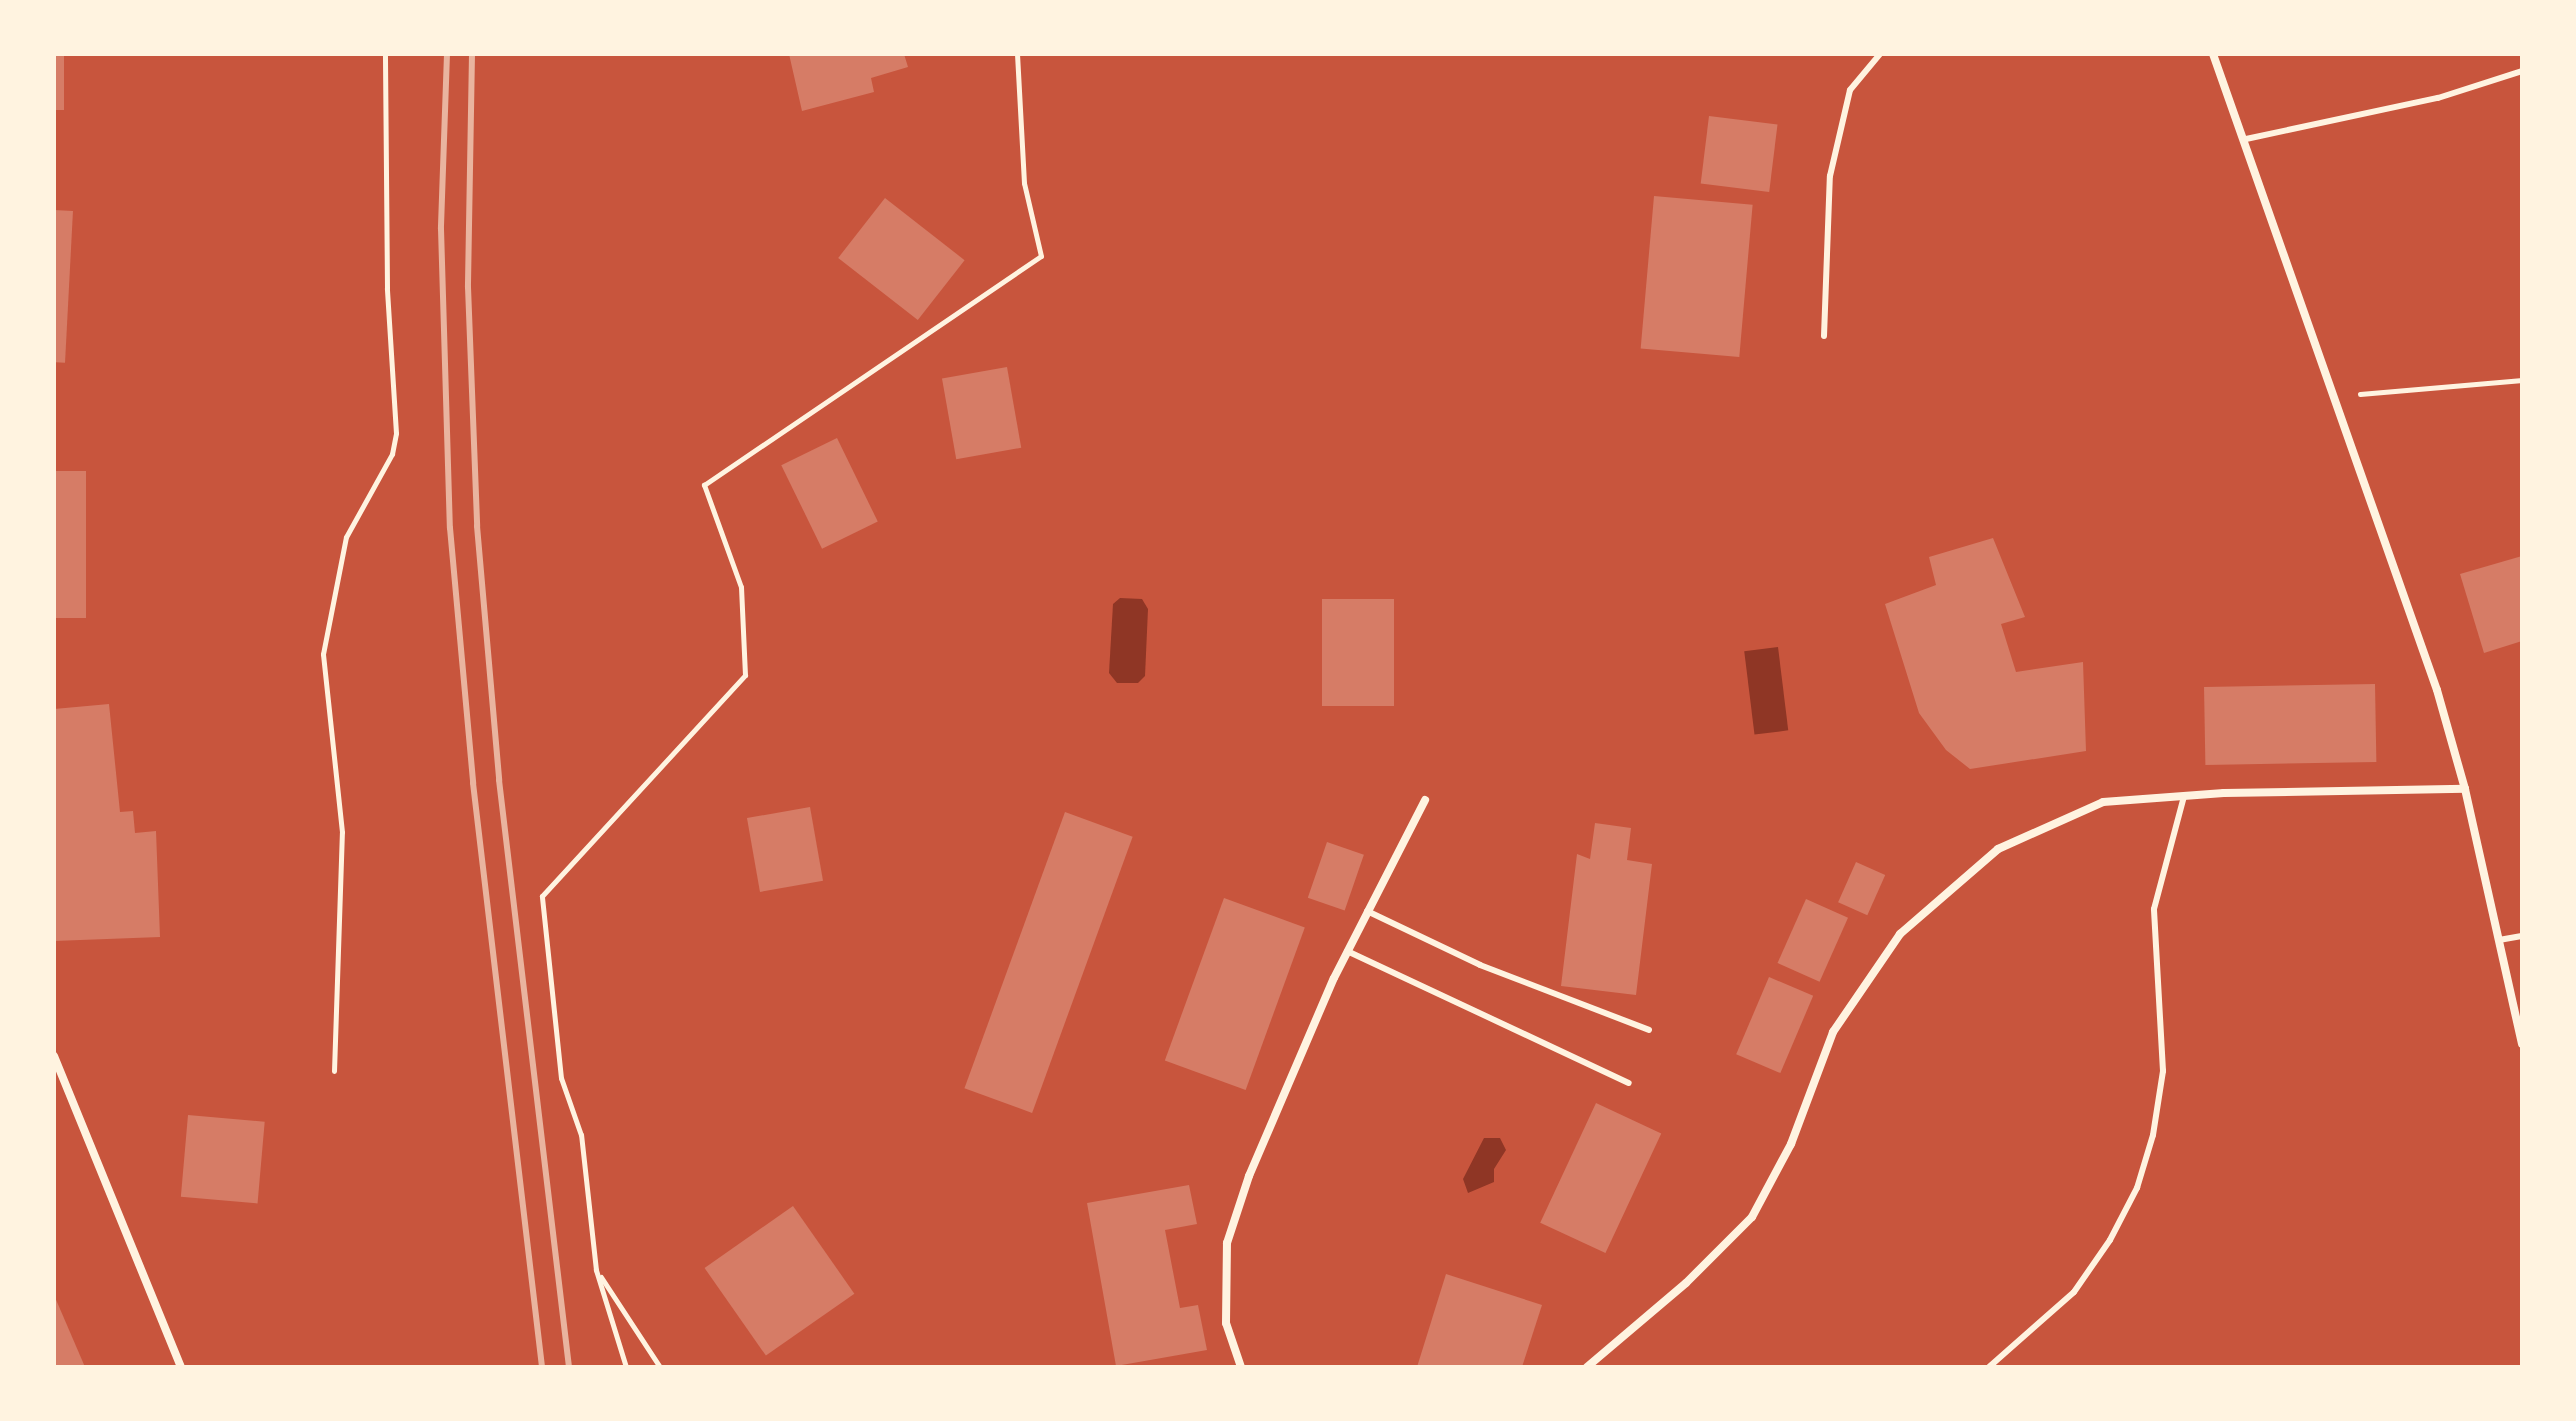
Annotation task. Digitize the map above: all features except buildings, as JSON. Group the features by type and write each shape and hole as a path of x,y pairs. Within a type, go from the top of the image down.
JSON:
{"street":[{"path":"2213,54 2246,139 2437,690 2465,789 2522,1044"},
{"path":"1587,1367 1686,1283 1752,1217 1791,1144 1833,1032 1900,934 1998,849 2103,802 2184,796 2465,789"},
{"path":"1241,1367 1226,1323 1227,1243 1249,1176 1347,951 1425,800"},
{"path":"54,1056 181,1367"}],"lane":[{"path":"1824,336 1830,176 1850,90 1880,54"},
{"path":"2246,139 2438,98 2522,71"},
{"path":"1989,1367 2074,1292 2110,1240 2137,1188 2153,1135 2163,1071 2154,909 2184,796"},
{"path":"1367,911 1480,965 1649,1030"},
{"path":"2499,940 2522,936"},
{"path":"1347,951 1629,1083"}],"path":[{"path":"334,1071 343,874 323,654 346,537 387,462 396,433 387,288 385,54"},
{"path":"626,1367 596,1270 581,1135 561,1078 542,896 745,675 741,587 704,485 1041,256 1024,183 1017,54"},
{"path":"2351,395 2522,380"},
{"path":"596,1270 660,1367"}],"shaded area":[{"path":"1120,598 1142,599 1148,609 1145,676 1138,683 1117,683 1109,673 1113,604"},
{"path":"1778,647 1788,730 1754,735 1744,651"},
{"path":"1484,1138 1500,1138 1506,1150 1494,1169 1494,1182 1468,1193 1463,1179"}],"railway":[{"path":"447,54 441,229 450,528 473,783 542,1367"},
{"path":"472,54 468,287 477,526 499,780 569,1367"}]}
